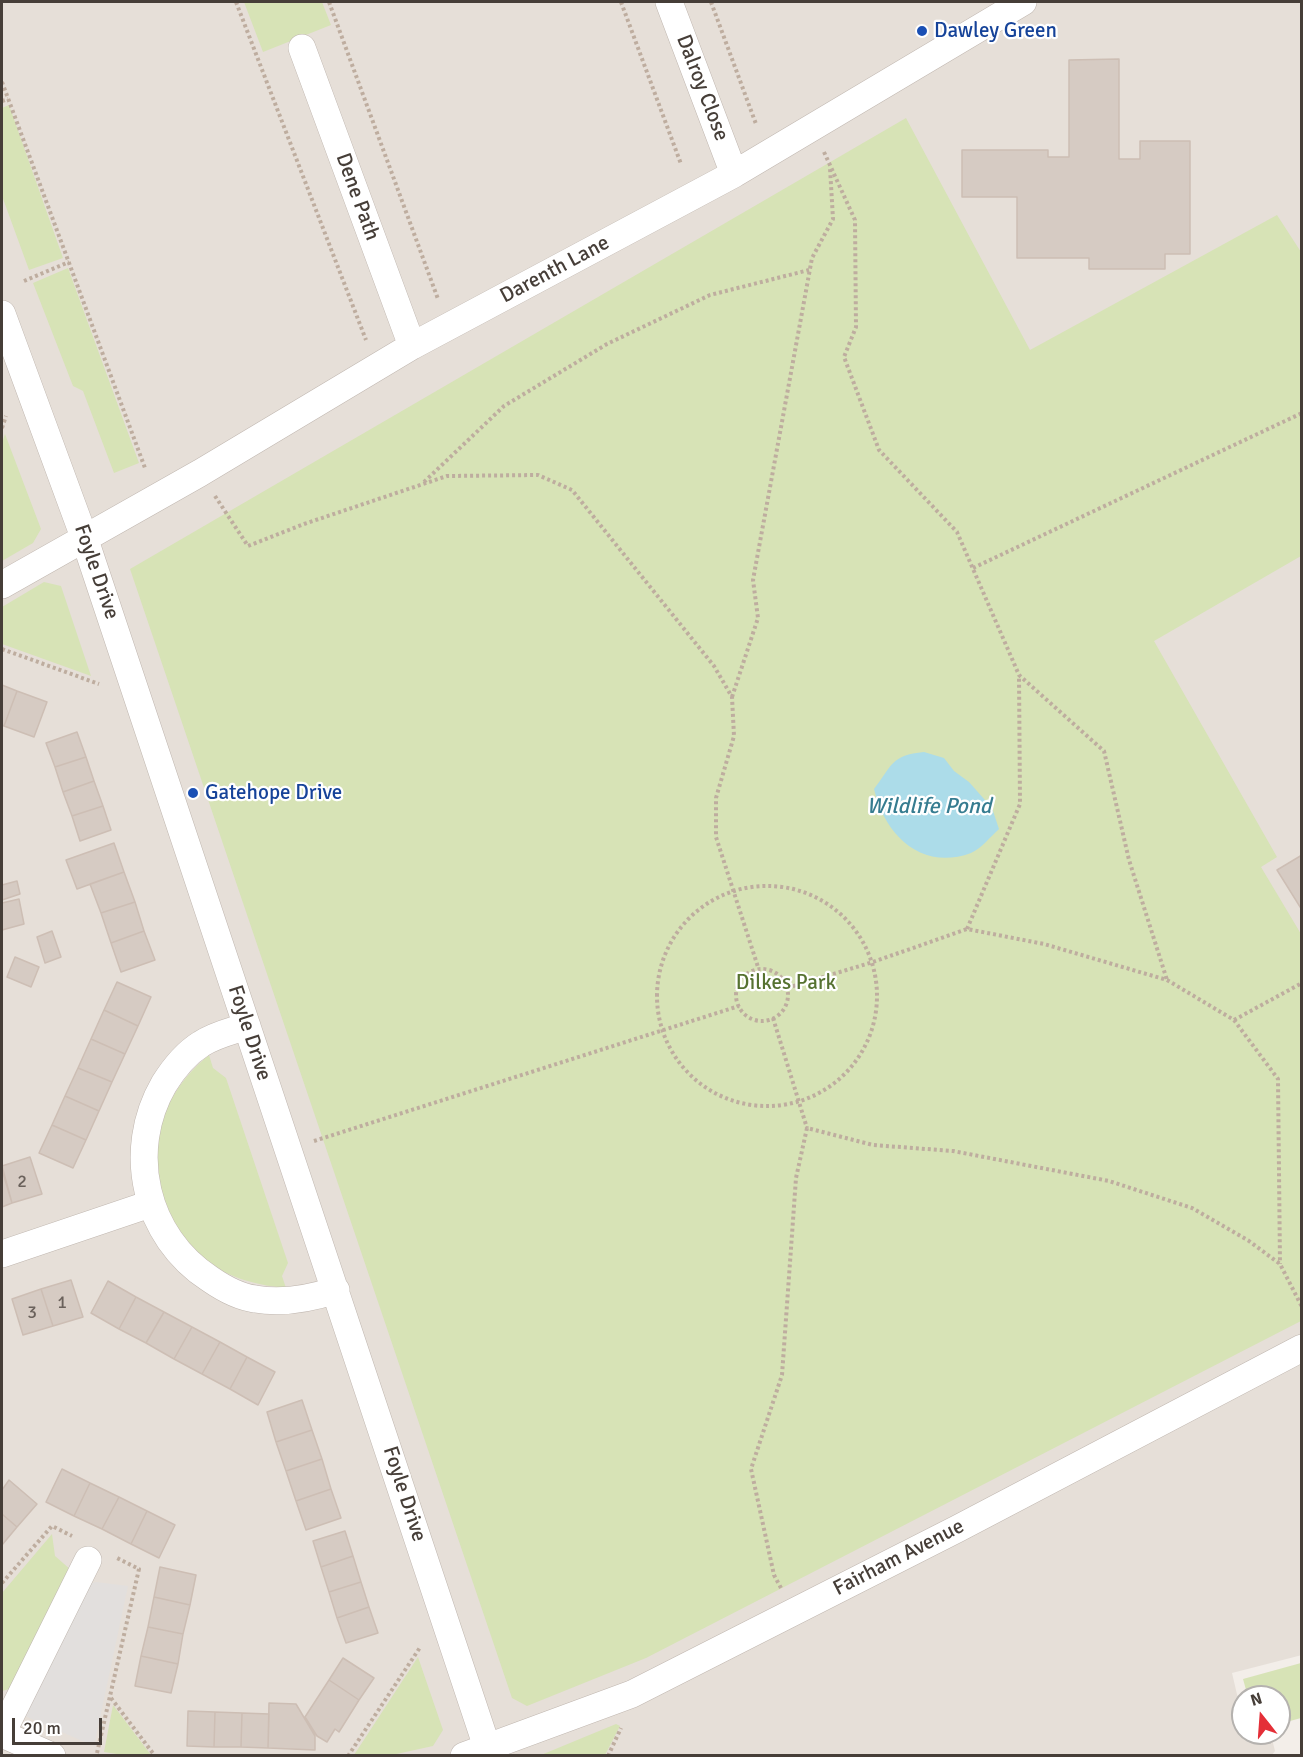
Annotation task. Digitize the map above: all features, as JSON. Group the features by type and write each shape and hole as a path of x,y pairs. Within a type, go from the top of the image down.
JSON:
{"street":[{"name":"Dalroy Close","path":"669,2 734,174"},
{"name":"Darenth Lane","path":"2,585 200,473 412,346 734,174 1023,2"},
{"name":"Dene Path","path":"302,48 412,346"},
{"name":"Foyle Drive","path":"2,314 84,537 287,1150 336,1290 481,1753"},
{"path":"247,1026 202,1043 183,1058 154,1101 147,1123 143,1158 150,1204 162,1231 180,1254 200,1273 223,1287 254,1299 284,1302 336,1290"},
{"path":"2,1254 150,1204"},
{"name":"Fairham Avenue","path":"481,1753 632,1694 794,1613 1302,1348"},
{"path":"52,1755 2,1734 93,1552"}],"path":[{"path":"236,2 367,343"},
{"path":"329,2 438,299"},
{"path":"621,2 681,164"},
{"path":"711,2 756,124"},
{"path":"2,82 146,468"},
{"path":"2,102 8,99"},
{"path":"822,148 855,220 856,327 844,357 879,450 957,532 1019,675 1020,804 966,929"},
{"path":"758,967 716,837 716,798 734,736 732,697 758,618 753,580 812,258 833,219 829,165"},
{"path":"24,281 69,262"},
{"path":"421,484 504,406 607,344 710,295 810,270"},
{"path":"973,568 1302,413"},
{"path":"2,428 6,416"},
{"path":"200,473 248,546 304,524 447,476 538,475 572,490 714,666 732,697"},
{"path":"2,649 99,684"},
{"path":"1019,675 1104,751 1129,860 1167,981"},
{"path":"767,886 790,888 812,895 832,907 849,922 863,941 873,962 877,985 877,1008 872,1031 863,1052 832,1086 798,1102 767,1107 744,1105 722,1098 702,1086 685,1070 671,1052 662,1031 657,1008 657,985 662,962 671,941 685,922 702,907 732,891 767,886"},
{"path":"787,988 873,962 966,929 1044,944 1167,981 1234,1020 1278,1079 1280,1264"},
{"path":"758,967 778,974 787,988 786,1005 773,1018 759,1020 751,1018 739,1006 737,989 740,982 758,967"},
{"path":"1234,1020 1302,983"},
{"path":"287,1150 739,1006"},
{"path":"773,1018 807,1128 796,1178 782,1375 751,1469 774,1575 794,1613"},
{"path":"807,1128 873,1145 953,1152 1109,1181 1192,1208 1249,1240 1280,1264 1302,1307"},
{"path":"2,1582 52,1526 93,1552 139,1569 97,1753"},
{"path":"348,1755 421,1646"},
{"path":"110,1697 155,1755"},
{"path":"608,1755 623,1724"}],"shaded area":[{"path":"2,2 1301,2 1302,1655 1232,1673 1235,1685 1231,1685 1231,1745 1274,1745 1275,1751 1272,1755 2,1756"},
{"path":"96,1582 128,1586 94,1746 25,1716 89,1584"}],"green space":[{"path":"244,2 322,2 331,25 263,52"},
{"path":"9,105 63,258 29,270 2,196 2,108"},
{"name":"Dilkes Park","path":"906,118 1030,350 1277,215 1301,252 1301,556 1154,641 1277,857 1261,867 1301,934 1301,1321 646,1658 527,1706 512,1698 130,569"},
{"path":"68,268 139,463 114,473 83,391 73,386 33,283"},
{"path":"5,434 41,529 33,543 2,561 2,443"},
{"path":"44,582 61,586 91,676 2,644 2,607"},
{"path":"209,1055 213,1068 226,1078 288,1263 282,1276 286,1288 262,1285 239,1278 218,1269 198,1256 187,1246 179,1233 159,1184 156,1154 162,1121 185,1078"},
{"path":"52,1534 55,1556 71,1570 13,1688 2,1691 2,1593"},
{"path":"418,1657 443,1730 433,1746 392,1755 354,1755"},
{"path":"1301,1663 1301,1718 1291,1721 1291,1685 1245,1685 1243,1679"},
{"path":"113,1705 151,1755 104,1752"},
{"path":"616,1724 620,1726 605,1755 541,1755"}],"water":[{"name":"Wildlife Pond","path":"924,752 944,758 992,808 999,829 971,853 953,857 937,857 922,853 897,835 879,806 874,789 893,763 905,756"}],"building":[{"path":"1119,59 1119,159 1140,159 1140,141 1190,141 1190,254 1165,254 1165,269 1089,269 1089,258 1017,258 1017,197 962,197 962,150 1048,150 1048,157 1069,157 1069,60"},
{"path":"2,685 17,691 4,726 2,725"},
{"path":"17,691 47,702 34,737 4,726"},
{"path":"77,732 86,757 55,767 46,743"},
{"path":"86,757 94,781 63,792 55,767"},
{"path":"94,781 103,806 72,816 63,792"},
{"path":"103,806 111,830 80,841 72,816"},
{"path":"114,843 124,872 77,889 66,860"},
{"path":"1302,855 1302,910 1277,870"},
{"path":"124,872 135,902 101,913 90,884"},
{"path":"17,881 20,894 2,900 2,885"},
{"path":"19,899 24,924 2,930 2,903"},
{"path":"135,902 144,931 111,943 101,913"},
{"path":"52,931 61,957 45,963 37,937"},
{"path":"144,931 155,960 121,972 111,943"},
{"path":"15,957 39,967 31,987 7,977"},
{"path":"117,982 151,997 138,1026 104,1010"},
{"path":"104,1010 138,1026 125,1054 91,1039"},
{"path":"91,1039 125,1054 112,1082 78,1068"},
{"path":"78,1068 112,1082 99,1111 65,1096"},
{"path":"65,1096 99,1111 86,1140 52,1125"},
{"path":"52,1125 86,1140 73,1168 39,1153"},
{"path":"30,1157 42,1194 12,1203 2,1166"},
{"path":"2,1170 12,1203 2,1207"},
{"path":"71,1280 83,1317 53,1326 41,1289"},
{"path":"108,1281 136,1297 119,1329 91,1313"},
{"path":"41,1289 53,1326 23,1335 12,1299"},
{"path":"136,1297 164,1312 146,1343 119,1329"},
{"path":"164,1312 192,1327 174,1359 146,1343"},
{"path":"192,1327 220,1342 202,1374 174,1359"},
{"path":"220,1342 247,1357 230,1389 202,1374"},
{"path":"247,1357 275,1372 258,1405 230,1389"},
{"path":"302,1400 312,1430 276,1442 267,1412"},
{"path":"312,1430 322,1459 286,1471 276,1442"},
{"path":"322,1459 331,1489 296,1501 286,1471"},
{"path":"62,1469 90,1483 74,1516 46,1502"},
{"path":"9,1480 37,1504 17,1527 2,1514 2,1490"},
{"path":"90,1483 119,1497 102,1529 74,1516"},
{"path":"331,1489 341,1518 306,1530 296,1501"},
{"path":"119,1497 147,1511 131,1544 102,1529"},
{"path":"147,1511 175,1525 159,1558 131,1544"},
{"path":"2,1514 17,1527 2,1545"},
{"path":"345,1531 353,1556 321,1567 313,1541"},
{"path":"353,1556 361,1582 329,1592 321,1567"},
{"path":"160,1567 196,1575 190,1605 154,1597"},
{"path":"361,1582 369,1607 337,1618 329,1592"},
{"path":"154,1597 190,1605 183,1634 148,1627"},
{"path":"369,1607 378,1633 346,1643 337,1618"},
{"path":"148,1627 183,1634 178,1664 141,1656"},
{"path":"141,1656 178,1664 171,1693 135,1686"},
{"path":"343,1658 374,1678 359,1700 329,1680"},
{"path":"329,1680 359,1700 339,1732 335,1729 327,1742 317,1736 305,1717"},
{"path":"269,1703 296,1704 315,1736 315,1750 268,1748"},
{"path":"188,1711 215,1712 214,1747 187,1746"},
{"path":"215,1712 242,1713 241,1747 214,1747"},
{"path":"242,1713 269,1714 268,1748 241,1747"}],"place":[{"name":"Dawley Green","path":"922,31"},
{"name":"Gatehope Drive","path":"193,793"}]}
